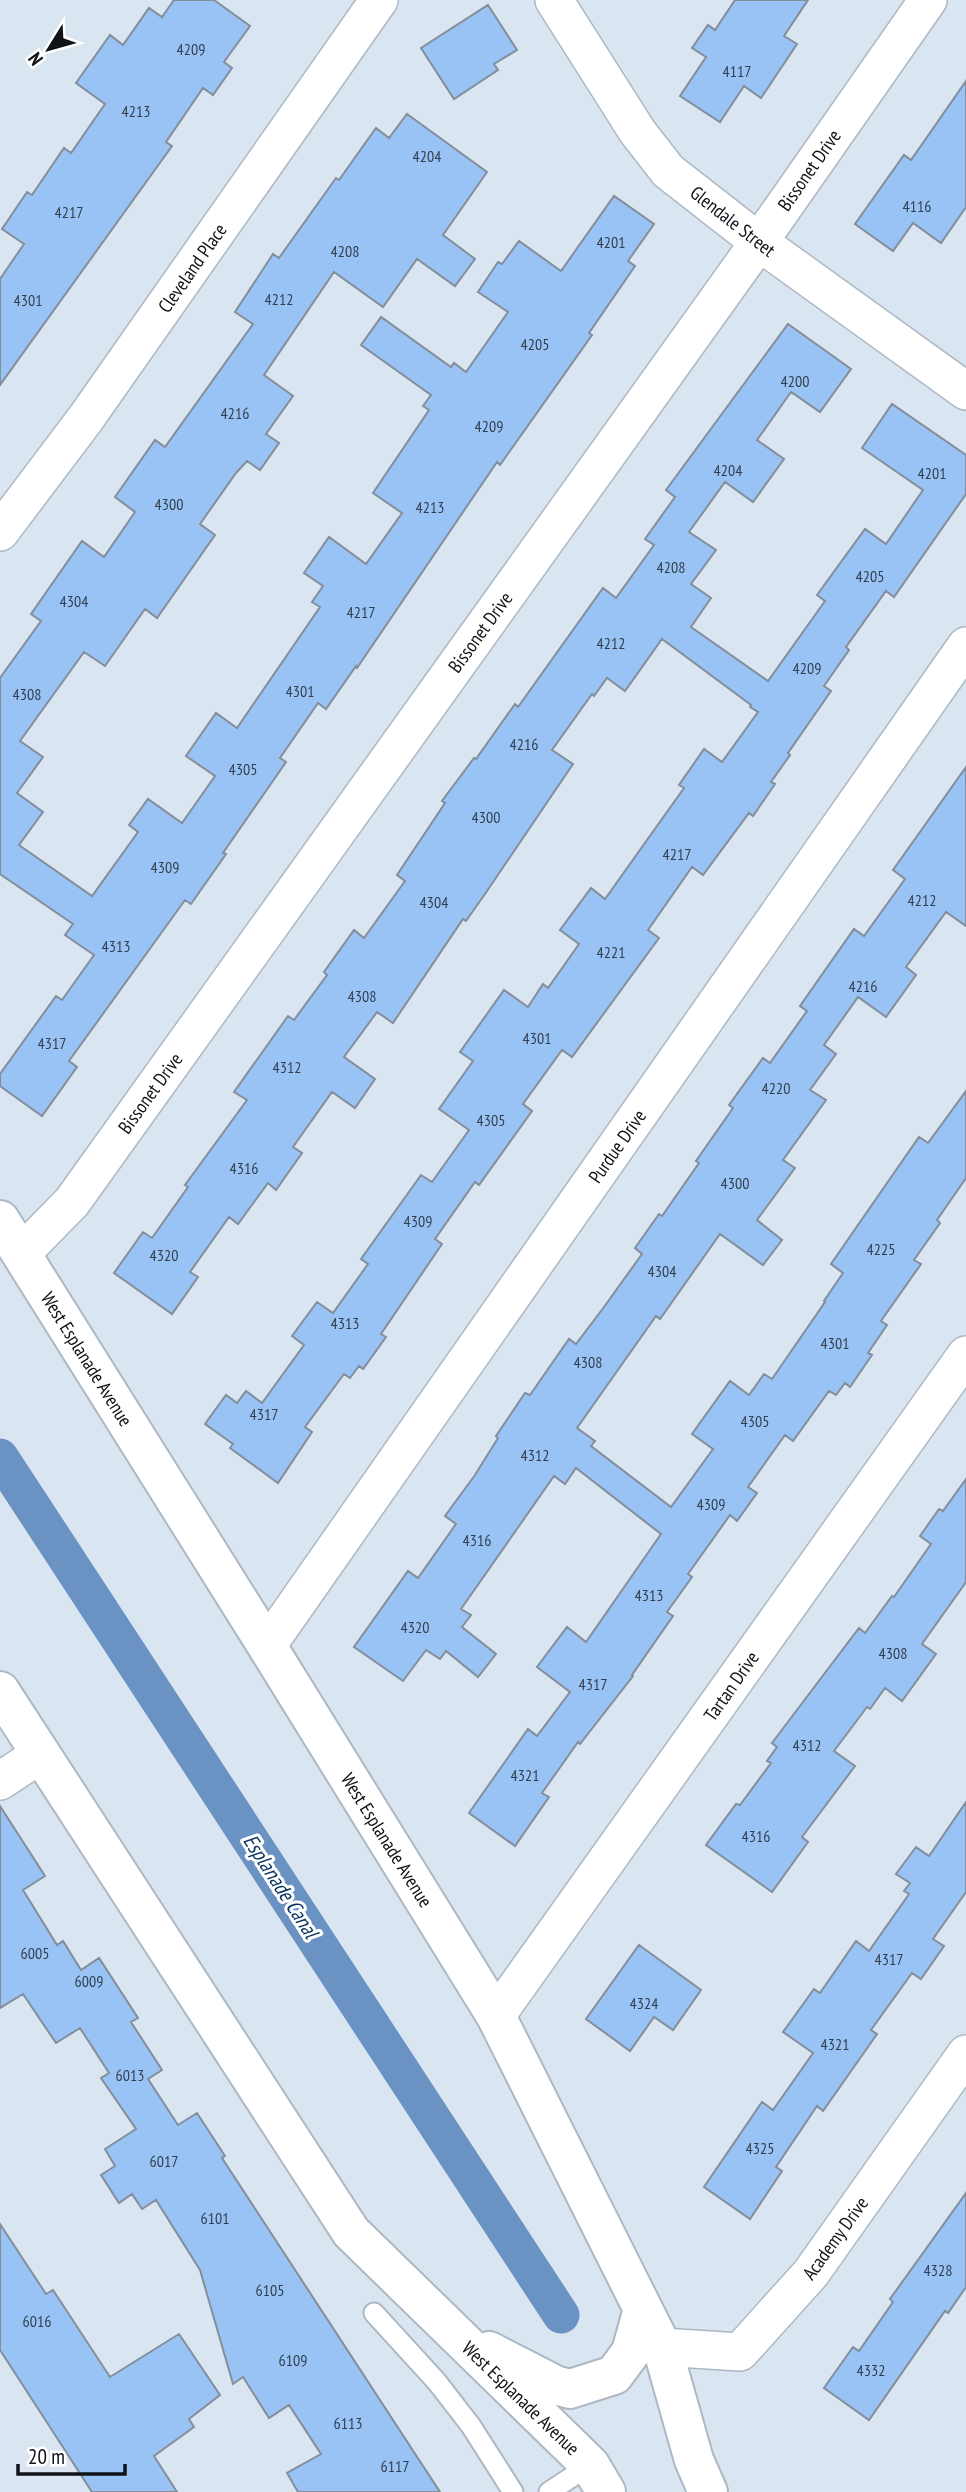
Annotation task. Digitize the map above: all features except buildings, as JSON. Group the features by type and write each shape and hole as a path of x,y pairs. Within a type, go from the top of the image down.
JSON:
{"main road":[{"name":"West Esplanade Avenue","path":"0,1220 496,2016 662,2347 694,2460 708,2492"},
{"name":"West Esplanade Avenue","path":"0,1691 351,2232 598,2479"},
{"path":"456,2335 555,2385 570,2389 614,2375 631,2352 643,2309"}],"street":[{"name":"Cleveland Place","path":"0,532 86,418 379,0"},
{"name":"Glendale Street","path":"554,0 637,131 668,171 759,242 966,391"},
{"name":"Bissonet Drive","path":"21,1254 72,1202 759,242 928,0"},
{"name":"Purdue Drive","path":"267,1646 966,646"},
{"name":"Tartan Drive","path":"496,2016 966,1355"},
{"path":"0,1781 41,1754"},
{"name":"Academy Drive","path":"662,2347 740,2352 811,2273 966,2054"}],"lane":[{"path":"374,2313 437,2382 471,2426 513,2492"},
{"path":"549,2492 598,2479"}],"waterway":[{"name":"Esplanade Canal","path":"0,1457 561,2315"}]}
